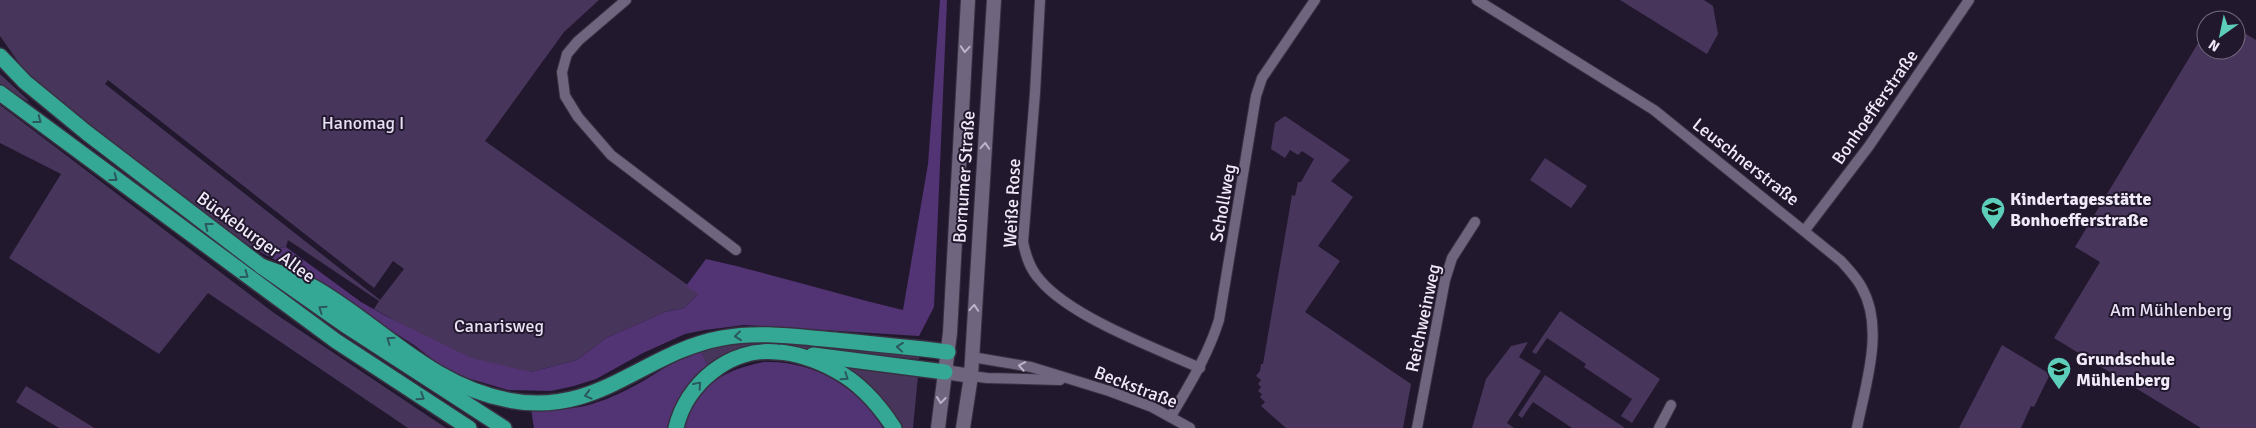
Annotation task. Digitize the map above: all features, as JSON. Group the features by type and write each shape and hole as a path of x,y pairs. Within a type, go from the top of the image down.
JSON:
{"highway":[{"name":"Bückeburger Allee","path":"0,56 25,82 87,133 261,266 355,332 504,428"},
{"name":"Bückeburger Allee","path":"0,93 336,341 469,428"},
{"path":"261,266 316,288 440,376 466,388 510,401 534,403 557,401 598,392 688,347 704,341 742,335 791,336 948,352"},
{"path":"776,352 812,360 835,370 870,397 894,428"},
{"path":"676,428 678,417 687,400 710,373 739,358 752,354 776,352 918,367 945,372"}],"main road":[{"name":"Bornumer Straße","path":"938,428 948,352 968,0"},
{"name":"Bornumer Straße","path":"963,428 971,376 994,0"},
{"path":"948,352 972,357"},
{"path":"945,372 971,376"}],"street":[{"path":"626,0 578,41 567,54 562,72 565,96 578,117 611,155 736,250"},
{"name":"Weiße Rose","path":"1040,0 1035,93 1023,242 1026,259 1039,280 1056,295 1106,325 1200,368"},
{"name":"Schollweg","path":"1171,416 1200,368 1210,347 1219,320 1256,96 1262,78 1315,0"},
{"name":"Leuschnerstraße","path":"1477,0 1654,110 1805,230 1841,261 1863,290 1872,328 1871,351 1857,428"},
{"name":"Bonhoefferstraße","path":"1805,230 1869,146 1969,0"},
{"name":"Reichweinweg","path":"1417,428 1445,280 1452,258 1475,222"},
{"name":"Beckstraße","path":"972,357 1030,367 1108,391 1171,416 1190,428"},
{"name":"Beckstraße","path":"971,376 1069,380"},
{"path":"1659,428 1671,405"}],"green space":[{"name":"Hanomag I","path":"0,0 599,0 564,32 485,141 699,293 684,308 665,312 606,338 577,360 527,373 467,360 374,309 379,301 288,240 286,247 260,252 236,238 55,98 26,73 0,36","holes":["108,80 374,288 393,261 404,269 380,300 105,84"]},
{"path":"1620,0 1704,0 1713,6 1718,34 1707,54"},
{"name":"Am Mühlenberg","path":"2246,34 2256,40 2256,428 2201,428 2054,338 2100,262 2075,247 2196,47 2196,60 2246,60"},
{"path":"0,74 27,99 29,102 0,86"},
{"path":"0,105 274,313 446,428 408,428 208,293 159,354 9,258 61,174 0,143"},
{"path":"1285,116 1350,160 1331,181 1353,197 1318,246 1340,261 1305,312 1411,384 1403,428 1286,428 1261,406 1265,402 1260,397 1262,394 1258,391 1261,387 1258,384 1261,380 1256,376 1260,371 1261,364 1263,364 1292,195 1295,196 1298,182 1301,182 1314,159 1302,151 1298,155 1290,150 1285,158 1271,149 1275,123"},
{"path":"1545,158 1587,186 1571,208 1530,180"},
{"path":"1560,311 1660,379 1632,423 1621,416 1632,399 1584,367 1586,364 1547,338 1536,354 1532,352"},
{"path":"751,341 919,356 919,359 768,345 708,366 702,353 688,353 711,346"},
{"path":"1528,342 1519,357 1541,371 1507,423 1514,428 1472,428 1486,379 1511,346"},
{"path":"2002,345 2050,374 2034,407 2031,406 2021,428 1959,428"},
{"path":"844,367 918,376 913,428 901,428 877,394"},
{"path":"1545,375 1625,428 1572,428 1533,402 1522,418 1518,415"},
{"path":"26,386 94,428 59,428 16,402"}],"shaded area":[{"path":"940,0 947,0 934,307 919,336 744,325 705,330 685,334 643,353 596,379 574,386 551,391 508,390 450,373 414,345 306,276 260,252 286,247 361,302 386,316 471,358 531,372 577,360 606,338 665,312 684,308 698,294 686,286 706,259 903,310 928,164"},
{"path":"688,353 702,353 708,366 683,394 674,410 668,428 534,428 531,409 569,408 605,400 641,382"},
{"path":"764,362 800,366 832,378 860,400 883,428 684,428 689,413 696,401 713,382 736,370"}],"place":[{"name":"Kindertagesstätte Bonhoefferstraße","path":"1993,230"},
{"name":"Grundschule Mühlenberg","path":"2059,390"}],"park label":[{"name":"Canarisweg","path":"499,326"}]}
